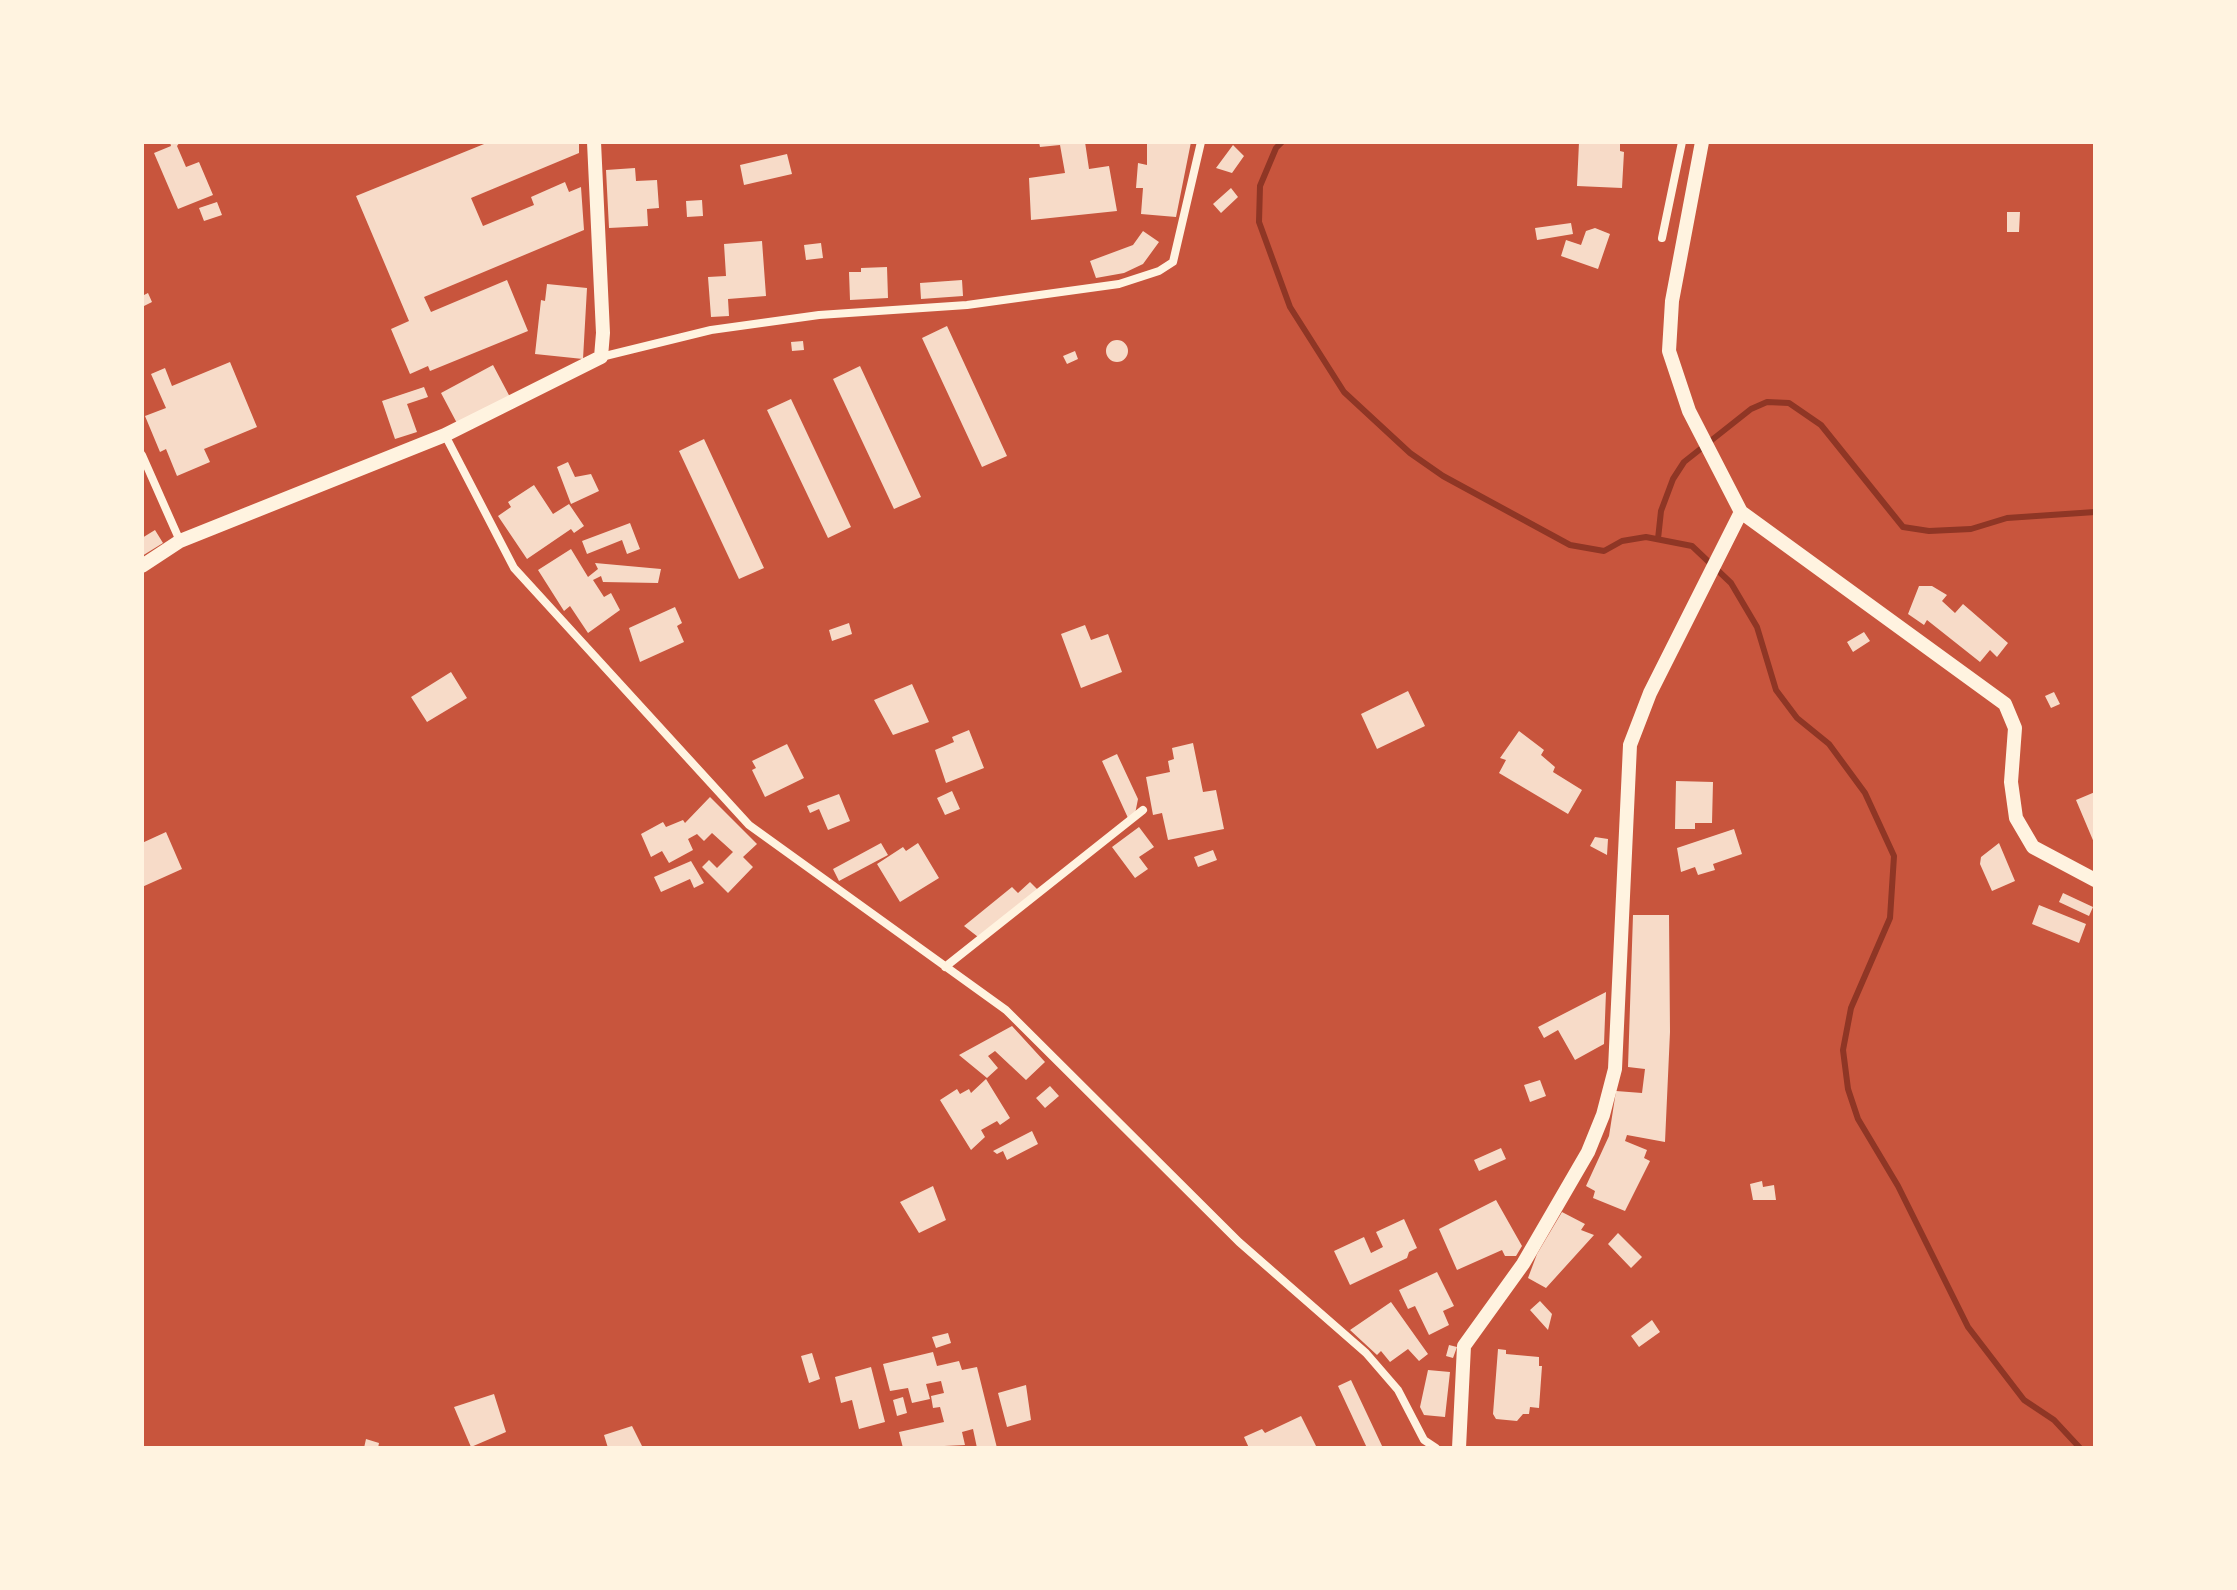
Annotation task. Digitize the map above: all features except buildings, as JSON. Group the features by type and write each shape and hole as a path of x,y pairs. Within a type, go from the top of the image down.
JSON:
{"street":[{"path":"594,142 603,333 601,357"},
{"path":"142,566 180,541 445,435 601,357 711,330 819,315 967,305 1119,284 1159,271 1173,262 1201,142"},
{"path":"1662,238 1682,142"},
{"path":"1702,142 1672,301 1669,351 1689,411 1741,512 2005,704 2015,728 2011,782 2016,818 2033,847 2095,880"},
{"path":"445,435 514,568 749,825 1006,1010 1239,1242 1366,1353 1398,1390 1424,1440 1436,1448"},
{"path":"142,455 180,541"},
{"path":"1459,1448 1464,1346 1523,1264 1588,1152 1615,1069 1630,745 1650,693 1741,512"},
{"path":"945,967 1143,810"}],"waterway":[{"path":"1282,142 1276,148 1260,186 1259,222 1290,307 1344,392 1410,453 1443,476 1570,545 1604,551 1622,541 1646,537 1692,546 1731,583 1757,627 1776,690 1797,718 1829,744 1865,793 1894,856 1890,918 1851,1008 1843,1050 1848,1089 1858,1119 1898,1186 1968,1327 2024,1400 2054,1420 2080,1448"},
{"path":"1658,539 1661,511 1673,479 1684,462 1751,409 1767,402 1789,403 1821,425 1903,527 1929,531 1971,529 2007,518 2095,512"}]}
